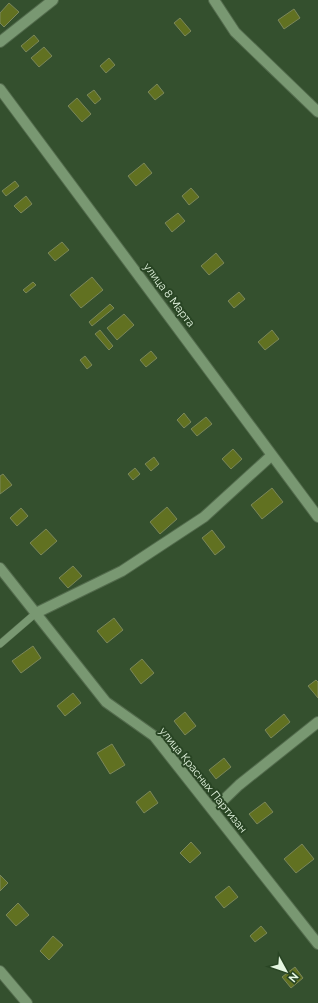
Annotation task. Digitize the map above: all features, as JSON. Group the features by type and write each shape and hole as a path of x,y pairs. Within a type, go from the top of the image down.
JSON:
{"street":[{"path":"0,42 53,0"},
{"path":"214,0 235,32 318,112"},
{"name":"улица 8 Марта","path":"0,89 318,517"},
{"path":"36,613 122,571 204,517 272,455"},
{"name":"улица Красных Партизан","path":"0,568 106,702 154,736 318,944"},
{"path":"212,810 239,785 318,722"},
{"path":"0,971 27,1003"}],"lane":[{"path":"0,644 36,613"}],"building":[{"path":"9,3 19,12 4,27 0,23 0,13"},
{"path":"294,9 300,18 284,29 278,20"},
{"path":"180,18 191,31 185,36 174,23"},
{"path":"34,35 39,41 26,52 21,46"},
{"path":"44,47 52,56 39,67 31,58"},
{"path":"109,58 115,65 106,73 100,66"},
{"path":"157,84 164,93 155,100 148,92"},
{"path":"94,90 101,99 95,104 87,95"},
{"path":"77,98 91,114 82,122 68,106"},
{"path":"144,163 152,173 136,186 128,176"},
{"path":"15,181 19,186 6,196 2,191"},
{"path":"191,188 199,197 189,205 182,196"},
{"path":"26,196 32,204 21,213 14,206"},
{"path":"178,213 185,221 172,232 165,223"},
{"path":"62,242 69,250 55,261 48,253"},
{"path":"216,253 224,263 209,275 201,266"},
{"path":"92,277 103,290 81,308 70,295"},
{"path":"33,282 36,285 26,293 23,290"},
{"path":"239,292 245,299 234,308 228,301"},
{"path":"110,304 114,308 92,326 89,322"},
{"path":"124,314 134,325 117,340 107,328"},
{"path":"100,330 113,346 109,350 95,334"},
{"path":"272,330 279,339 265,350 258,342"},
{"path":"151,351 157,358 146,367 140,360"},
{"path":"85,356 92,365 87,369 80,360"},
{"path":"184,413 191,422 184,428 177,420"},
{"path":"206,417 212,424 197,436 191,429"},
{"path":"233,449 242,459 231,469 222,459"},
{"path":"154,457 159,464 151,471 145,464"},
{"path":"135,468 140,474 133,480 128,474"},
{"path":"3,474 12,485 0,494 0,476"},
{"path":"272,488 283,502 262,519 251,505"},
{"path":"167,507 177,519 160,534 150,522"},
{"path":"21,508 28,516 17,526 10,518"},
{"path":"46,529 57,541 41,555 30,543"},
{"path":"212,530 225,547 215,555 202,538"},
{"path":"73,566 82,576 68,588 59,578"},
{"path":"114,618 123,630 107,643 97,631"},
{"path":"33,646 41,658 21,673 12,661"},
{"path":"142,659 154,673 141,684 130,669"},
{"path":"316,680 318,682 318,698 308,686"},
{"path":"73,693 81,703 65,716 57,706"},
{"path":"185,712 196,726 185,735 174,721"},
{"path":"284,714 290,722 271,738 265,730"},
{"path":"112,744 125,765 110,774 97,753"},
{"path":"224,758 231,767 216,779 209,770"},
{"path":"150,791 158,803 144,813 136,802"},
{"path":"265,802 273,812 257,824 249,814"},
{"path":"191,842 201,853 190,863 180,853"},
{"path":"302,844 314,859 296,873 284,859"},
{"path":"0,875 8,883 0,891"},
{"path":"229,886 238,897 224,908 215,897"},
{"path":"18,903 29,915 16,926 6,915"},
{"path":"261,926 267,933 255,942 250,936"},
{"path":"53,936 63,945 49,960 40,951"},
{"path":"295,967 303,978 291,988 282,977"}]}
